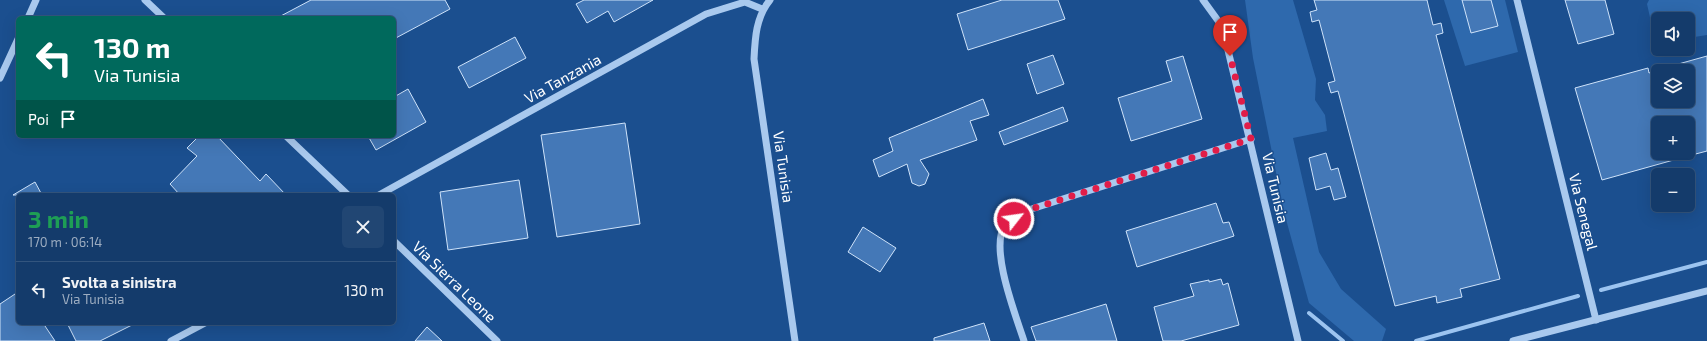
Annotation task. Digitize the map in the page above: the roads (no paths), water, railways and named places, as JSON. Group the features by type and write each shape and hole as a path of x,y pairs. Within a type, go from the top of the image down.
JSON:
{"street":[{"path":"29,16 36,0"},
{"path":"145,0 162,16"},
{"name":"Via Tunisia","path":"770,0 762,9 756,33 754,59 795,341"},
{"name":"Via Tunisia","path":"1203,0 1220,22 1226,42 1251,139 1298,341"},
{"name":"Via Senegal","path":"1517,0 1596,320"},
{"name":"Via Tanzania","path":"383,193 706,14 745,2 762,9"},
{"path":"0,78 16,43"},
{"path":"288,138 346,193"},
{"path":"1024,341 1001,266 1000,243 1005,226 1022,212 1251,139"},
{"name":"Via Sierra Leone","path":"396,243 496,341"},
{"path":"1513,341 1707,291"},
{"path":"171,341 201,325"}],"waterway":[{"path":"1601,290 1707,262"},
{"path":"1416,341 1578,296"},
{"path":"1309,313 1343,341"}]}
